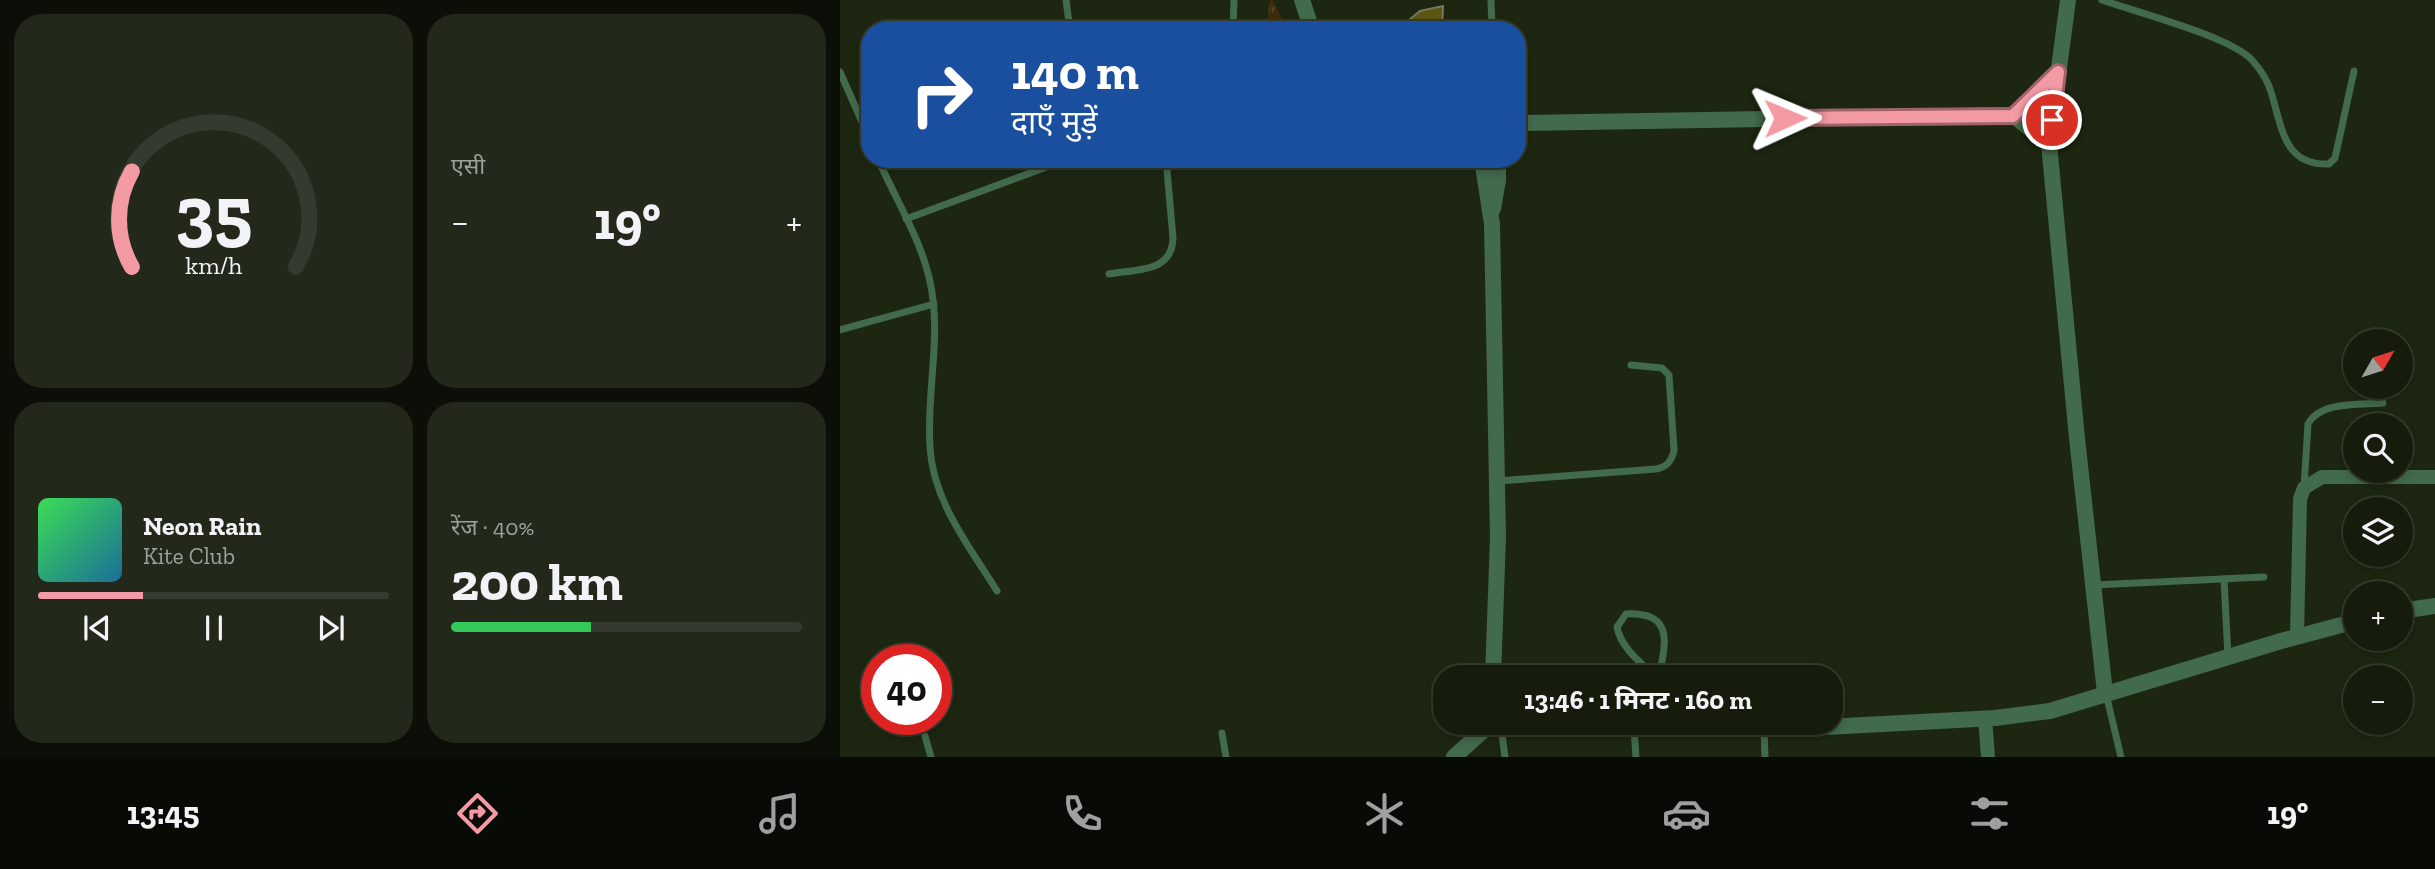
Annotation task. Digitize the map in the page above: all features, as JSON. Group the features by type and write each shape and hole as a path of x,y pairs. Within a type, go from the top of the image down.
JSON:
{"street":[{"path":"1302,0 1309,21"},
{"path":"2068,0 2049,144 2105,693"},
{"path":"2013,116 2058,72"},
{"path":"1526,123 2013,116 2049,144"},
{"path":"1483,168 1491,218 1498,537 1493,665"},
{"path":"1491,218 1498,168"},
{"path":"2297,636 2300,499 2304,488 2322,477 2435,477"},
{"path":"2413,609 2435,606"},
{"path":"1843,726 1985,718 2050,711 2343,624"},
{"path":"1985,718 1988,757"},
{"path":"1454,757 1481,735"}],"lane":[{"path":"1066,0 1069,21"},
{"path":"1233,21 1234,0"},
{"path":"1491,0 1492,21"},
{"path":"2102,0 2220,41 2251,60 2271,90 2286,142 2292,151 2313,163 2329,164 2335,158 2354,71"},
{"path":"840,72 861,120"},
{"path":"882,168 929,277 934,304 935,356 929,421 934,473 949,512 997,591"},
{"path":"906,219 1044,168"},
{"path":"1109,274 1153,267 1169,257 1173,238 1167,168"},
{"path":"840,330 934,304"},
{"path":"1496,481 1656,469 1666,466 1674,450 1669,375 1662,368 1631,365"},
{"path":"2304,488 2308,424 2312,416 2318,411 2332,408 2383,403"},
{"path":"2093,586 2263,577"},
{"path":"2224,579 2228,657"},
{"path":"1636,613 1651,617 1660,625 1664,646 1658,677 1630,652 1619,637 1618,622 1626,614 1636,613"},
{"path":"2105,693 2121,757"},
{"path":"1222,733 1226,757"},
{"path":"1496,735 1505,757"},
{"path":"1635,735 1636,757"},
{"path":"1764,735 1765,757"},
{"path":"925,736 931,757"}],"green space":[{"path":"1270,0 1273,0 1283,21 1267,21"}],"building":[{"path":"1443,6 1442,21 1408,21 1420,11"}],"route":[{"path":"1785,118 2013,116 2058,72 2052,120"}]}
